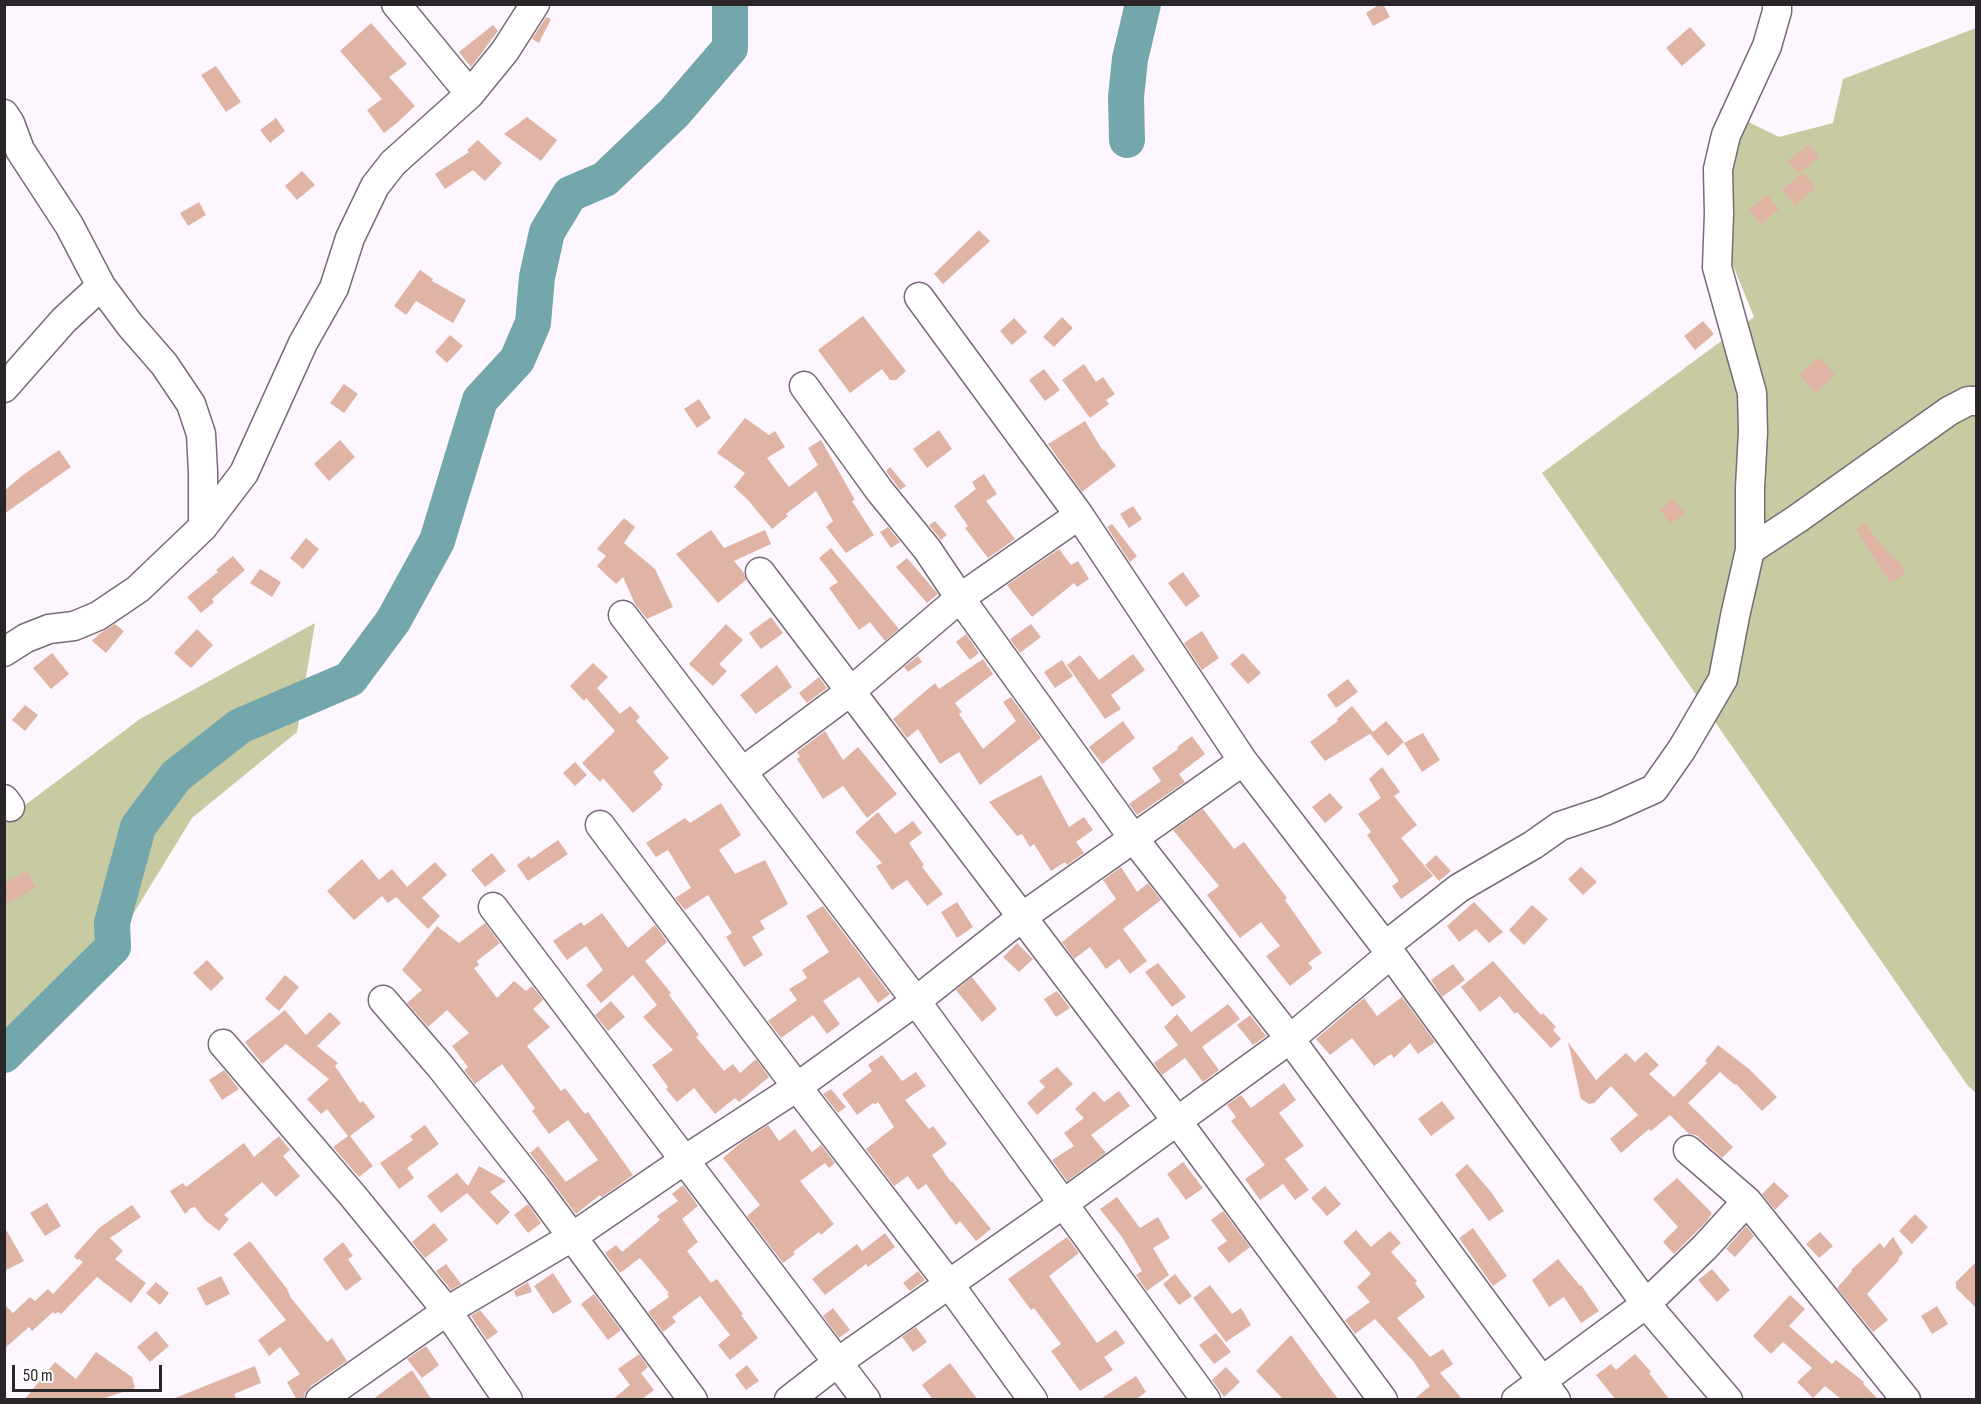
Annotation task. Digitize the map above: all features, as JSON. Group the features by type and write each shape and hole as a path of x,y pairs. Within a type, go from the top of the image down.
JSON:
{"street":[{"path":"396,4 470,94"},
{"path":"4,652 26,638 41,632 74,626 98,616 138,589 203,527 244,473 303,343 334,288 350,238 375,186 393,164 470,94 505,51 535,4"},
{"path":"789,1400 838,1362 1063,1204 1290,1039 1459,888 1533,845 1560,826 1605,811 1654,789 1682,749 1723,679 1750,550 1752,393 1717,267 1718,169 1726,135 1767,46 1777,4"},
{"path":"4,114 10,123 20,150 69,225 101,286 130,325 164,364 191,404 201,434 204,471 203,527"},
{"path":"4,388 64,320 101,286"},
{"path":"919,297 1079,515 1243,760 1388,950 1646,1304 1728,1400"},
{"path":"804,386 879,490 927,549 1134,839 1290,1039 1549,1390"},
{"path":"1750,550 1825,500 1948,411 1968,402 1977,401"},
{"path":"742,772 851,691 960,598 1079,515"},
{"path":"760,572 1177,1121 1383,1400"},
{"path":"623,615 916,1001 1206,1400"},
{"path":"320,1400 447,1311 572,1237 797,1087 916,1001 1022,917 1243,760"},
{"path":"600,825 797,1087 950,1284 1033,1400"},
{"path":"493,907 686,1159 866,1400"},
{"path":"383,1000 440,1066 572,1237 693,1400"},
{"path":"223,1044 353,1196 447,1311 508,1400"},
{"path":"1688,1150 1747,1201 1906,1400"},
{"path":"1516,1400 1549,1390 1646,1304 1705,1247 1747,1201"}],"green space":[{"path":"1976,28 1976,1093 1968,1086 1542,473 1754,317 1706,199 1720,108 1779,137 1833,123 1843,79"},
{"path":"315,623 297,732 192,818 113,947 5,1055 5,820 140,719"}],"building":[{"path":"1383,4 1390,17 1373,26 1366,13"},
{"path":"546,17 551,19 539,43 532,39"},
{"path":"371,23 407,64 389,77 415,106 384,133 367,110 382,99 340,51"},
{"path":"493,25 498,31 471,67 459,52"},
{"path":"1690,27 1706,45 1682,66 1666,48"},
{"path":"216,66 241,102 226,112 201,75"},
{"path":"527,117 557,140 541,161 504,134"},
{"path":"276,118 285,131 270,143 260,130"},
{"path":"478,140 502,163 485,181 473,170 445,189 435,174 469,152 467,150"},
{"path":"1809,145 1819,158 1798,173 1788,160"},
{"path":"302,171 315,185 297,200 285,186"},
{"path":"1804,172 1816,188 1795,205 1782,189"},
{"path":"1767,195 1779,209 1761,224 1749,209"},
{"path":"199,202 206,215 188,226 180,213"},
{"path":"979,230 990,241 943,284 934,274"},
{"path":"420,270 433,279 432,281 466,300 453,323 416,301 406,315 394,306"},
{"path":"863,316 906,371 896,380 890,380 882,369 850,393 818,350"},
{"path":"1062,317 1073,328 1054,347 1043,337"},
{"path":"1014,318 1027,332 1012,345 1000,331"},
{"path":"1703,321 1714,334 1695,350 1684,336"},
{"path":"450,335 463,346 447,363 435,352"},
{"path":"1819,357 1835,375 1815,393 1799,374"},
{"path":"1084,364 1096,382 1103,377 1115,394 1106,400 1109,404 1090,418 1062,380"},
{"path":"1044,369 1060,390 1045,401 1029,380"},
{"path":"344,384 358,394 344,413 330,403"},
{"path":"699,399 711,418 697,428 684,409"},
{"path":"745,418 769,435 775,431 785,447 767,458 789,487 818,465 808,448 821,440 855,500 852,501 874,535 846,553 826,527 833,521 816,491 786,514 788,516 772,529 734,487 745,473 717,453"},
{"path":"1085,421 1103,451 1116,466 1082,492 1048,444"},
{"path":"939,430 952,449 927,468 913,449"},
{"path":"340,440 355,457 329,481 314,464"},
{"path":"59,450 71,467 4,514 4,491"},
{"path":"890,467 906,486 900,490 886,471"},
{"path":"984,474 997,494 986,501 1015,539 988,558 965,528 968,526 954,506 976,489 972,482"},
{"path":"1674,499 1685,514 1670,524 1660,510"},
{"path":"1133,506 1142,519 1129,528 1120,514"},
{"path":"624,518 635,527 624,543 655,569 673,607 647,619 635,604 623,577 616,584 597,566 606,556 597,549"},
{"path":"935,521 947,535 941,540 929,525"},
{"path":"1864,523 1895,560 1897,559 1906,573 1890,583 1856,529"},
{"path":"1112,524 1137,556 1130,562 1107,527"},
{"path":"888,527 900,542 891,548 880,532"},
{"path":"711,530 724,548 765,530 771,544 734,561 744,573 746,580 718,603 676,554"},
{"path":"306,538 319,549 303,569 290,558"},
{"path":"831,548 899,629 885,641 870,622 859,630 829,588 838,582 819,558"},
{"path":"1059,549 1071,565 1078,561 1089,579 1077,587 1074,583 1032,617 1007,585"},
{"path":"233,556 245,570 212,599 214,602 201,613 187,597 218,572 216,570"},
{"path":"907,558 938,594 927,603 896,567"},
{"path":"260,569 281,582 272,597 250,583"},
{"path":"1183,572 1200,596 1186,607 1168,583"},
{"path":"771,617 783,633 761,649 749,633"},
{"path":"115,624 124,631 106,653 92,641"},
{"path":"726,624 743,640 719,664 727,671 713,686 689,664"},
{"path":"1031,624 1041,637 1020,653 1010,639"},
{"path":"197,629 213,645 191,668 174,653"},
{"path":"1202,631 1219,658 1202,670 1184,643"},
{"path":"966,634 979,653 970,660 956,642"},
{"path":"52,653 69,674 51,689 33,668"},
{"path":"1243,653 1261,673 1248,684 1230,664"},
{"path":"1133,654 1145,670 1111,695 1121,709 1105,719 1067,665 1080,655 1099,680"},
{"path":"918,656 922,662 908,672 904,667"},
{"path":"983,659 993,674 955,703 962,712 959,714 983,749 1016,721 1003,702 1011,697 1041,738 980,785 959,752 940,764 918,729 907,738 893,719 935,683 939,689"},
{"path":"1062,660 1073,676 1055,688 1044,672"},
{"path":"593,663 608,677 597,688 620,714 630,706 640,717 636,721 669,758 653,772 663,785 660,787 662,788 633,813 603,778 600,782 582,763 615,731 586,698 584,701 570,686"},
{"path":"777,665 792,687 756,714 740,695"},
{"path":"819,677 827,688 807,703 799,693"},
{"path":"1348,679 1358,692 1336,708 1327,695"},
{"path":"25,705 38,715 25,731 12,720"},
{"path":"1352,706 1373,732 1325,761 1310,742 1338,721 1337,719"},
{"path":"1123,721 1135,738 1102,764 1089,747"},
{"path":"1386,721 1404,742 1388,756 1370,734"},
{"path":"825,731 843,760 858,747 897,794 867,818 843,786 823,799 797,759 800,757 797,752"},
{"path":"1423,733 1440,760 1422,772 1404,743"},
{"path":"1192,736 1205,754 1179,774 1185,782 1137,815 1129,804 1161,781 1152,768"},
{"path":"575,762 587,775 575,786 563,773"},
{"path":"1382,767 1400,792 1394,796 1417,825 1401,838 1433,876 1401,899 1392,886 1399,881 1367,835 1371,832 1358,814 1381,798 1369,779"},
{"path":"1041,775 1069,827 1084,817 1093,830 1076,842 1084,853 1067,865 1065,862 1051,871 1034,844 1030,847 1022,834 1017,836 989,802"},
{"path":"1330,793 1343,808 1325,823 1312,807"},
{"path":"721,803 741,835 719,850 735,874 765,860 788,904 760,921 765,929 752,937 763,955 744,967 726,937 732,933 708,895 685,910 675,898 691,888 668,850 656,857 646,843 685,818 690,823"},
{"path":"1203,809 1234,849 1244,842 1287,898 1285,900 1322,953 1308,963 1313,968 1290,986 1266,956 1280,946 1261,922 1240,938 1207,895 1219,886 1173,830"},
{"path":"878,812 895,834 913,821 922,833 909,843 924,865 922,867 943,894 927,906 907,880 892,890 876,866 882,863 855,832"},
{"path":"558,840 568,854 528,881 517,865 529,856 531,859"},
{"path":"492,853 506,871 485,887 471,870"},
{"path":"1436,855 1451,871 1439,881 1425,865"},
{"path":"362,859 379,880 392,869 407,887 435,862 447,875 422,898 440,916 428,929 396,897 388,903 382,896 354,920 327,891"},
{"path":"1121,867 1137,892 1148,883 1161,900 1123,929 1147,961 1130,974 1119,959 1106,969 1090,947 1074,959 1062,942 1116,899 1103,880"},
{"path":"1581,867 1597,882 1583,895 1568,879"},
{"path":"27,871 36,888 4,905 4,884"},
{"path":"957,902 973,927 957,938 941,912"},
{"path":"1474,902 1503,932 1489,943 1476,929 1459,942 1447,926"},
{"path":"1532,905 1548,919 1524,945 1509,930"},
{"path":"823,906 890,994 878,1003 859,977 823,1001 840,1024 827,1034 813,1015 781,1038 768,1021 797,1000 789,989 807,978 802,970 829,952 806,916"},
{"path":"602,913 628,948 655,925 667,942 645,961 671,993 669,995 699,1035 696,1037 724,1071 733,1064 740,1073 756,1059 769,1077 739,1102 735,1098 715,1114 694,1088 677,1102 666,1089 668,1087 652,1065 673,1050 643,1017 657,1005 633,975 601,1003 586,985 603,970 586,946 567,960 553,941 581,922 584,926"},
{"path":"485,923 500,943 477,961 479,965 474,968 497,998 514,981 526,991 532,986 543,1000 533,1009 550,1027 527,1046 561,1091 565,1088 585,1114 588,1112 633,1175 602,1197 600,1195 576,1214 530,1153 538,1146 566,1182 598,1160 568,1120 549,1134 532,1111 535,1108 502,1064 475,1084 464,1070 468,1067 452,1046 469,1033 447,1010 428,1027 407,1003 422,990 402,970 437,926 459,943"},
{"path":"1017,943 1033,959 1019,972 1003,957"},
{"path":"207,960 224,978 211,991 193,973"},
{"path":"1493,961 1541,1015 1543,1013 1556,1027 1553,1030 1561,1039 1551,1048 1517,1012 1515,1014 1500,996 1480,1012 1461,987"},
{"path":"1158,963 1186,997 1172,1007 1145,972"},
{"path":"1453,964 1465,980 1442,997 1431,980"},
{"path":"285,975 299,987 279,1011 265,999"},
{"path":"972,977 997,1009 982,1022 956,990"},
{"path":"1057,991 1070,1008 1056,1017 1044,999"},
{"path":"1402,997 1435,1042 1418,1054 1410,1043 1394,1058 1391,1054 1374,1066 1352,1038 1330,1055 1316,1039 1364,998 1377,1016"},
{"path":"611,1001 625,1017 608,1031 595,1015"},
{"path":"1228,1004 1240,1019 1202,1047 1219,1070 1203,1082 1185,1058 1162,1075 1154,1063 1178,1045 1164,1027 1177,1014 1191,1032"},
{"path":"285,1010 306,1035 330,1012 341,1023 317,1046 338,1063 335,1066 360,1103 363,1101 375,1117 350,1136 373,1166 359,1177 333,1147 348,1136 327,1109 321,1114 307,1099 329,1079 286,1044 262,1064 245,1042"},
{"path":"1250,1015 1266,1036 1253,1045 1237,1025"},
{"path":"1568,1042 1596,1080 1626,1053 1635,1062 1646,1052 1659,1065 1649,1074 1674,1097 1707,1063 1705,1061 1718,1045 1749,1069 1777,1097 1762,1111 1736,1084 1720,1072 1688,1103 1733,1147 1722,1158 1696,1135 1689,1134 1670,1115 1651,1131 1649,1129 1621,1153 1610,1139 1638,1115 1611,1086 1594,1103 1589,1104 1581,1099"},
{"path":"882,1055 902,1081 916,1072 926,1086 905,1100 929,1129 933,1126 947,1144 932,1155 951,1182 991,1229 976,1241 960,1221 956,1225 926,1184 918,1190 908,1176 894,1186 866,1149 894,1127 878,1102 857,1115 842,1094 872,1071 868,1065"},
{"path":"1057,1067 1073,1084 1037,1115 1027,1103 1045,1087 1039,1081"},
{"path":"224,1070 239,1089 222,1100 209,1080"},
{"path":"1284,1083 1296,1100 1279,1113 1304,1146 1285,1159 1309,1190 1295,1200 1283,1184 1260,1200 1245,1179 1265,1165 1231,1121 1236,1117 1227,1105 1241,1095 1251,1108"},
{"path":"831,1089 846,1107 838,1113 823,1094"},
{"path":"1094,1091 1104,1102 1119,1091 1130,1106 1091,1135 1106,1153 1067,1181 1052,1160 1074,1146 1064,1133 1084,1118 1075,1109"},
{"path":"1442,1101 1455,1118 1431,1136 1418,1119"},
{"path":"425,1125 439,1144 407,1168 414,1178 399,1189 380,1163 413,1140 410,1136"},
{"path":"768,1125 779,1141 795,1129 812,1152 821,1145 835,1163 829,1168 825,1163 800,1181 834,1224 821,1235 819,1232 793,1252 795,1254 783,1263 747,1216 760,1205 723,1158"},
{"path":"279,1136 290,1150 283,1156 300,1176 276,1197 262,1182 224,1215 229,1219 219,1231 205,1220 195,1207 185,1214 170,1191 183,1183 186,1187 244,1143 254,1157"},
{"path":"1183,1162 1203,1188 1186,1200 1167,1174"},
{"path":"1467,1164 1504,1211 1489,1221 1455,1175"},
{"path":"479,1166 506,1181 490,1192 510,1212 497,1225 467,1193 441,1213 427,1196 457,1173 468,1186"},
{"path":"1677,1178 1712,1213 1674,1254 1663,1242 1678,1227 1653,1199"},
{"path":"1774,1182 1789,1196 1775,1210 1762,1194"},
{"path":"683,1185 698,1206 682,1219 698,1242 687,1251 711,1283 717,1279 758,1338 730,1360 718,1345 730,1335 700,1296 672,1317 676,1322 663,1332 648,1312 669,1297 667,1294 669,1293 640,1258 620,1273 605,1253 616,1245 622,1252 660,1220 657,1216 678,1201 672,1194"},
{"path":"1325,1186 1341,1204 1327,1216 1311,1198"},
{"path":"1117,1197 1140,1228 1158,1217 1170,1238 1153,1248 1169,1275 1147,1291 1136,1275 1142,1271 1122,1237 1100,1209"},
{"path":"47,1203 61,1226 45,1236 30,1213"},
{"path":"528,1204 541,1223 528,1233 514,1215"},
{"path":"132,1205 141,1217 110,1238 123,1251 115,1259 146,1283 131,1303 97,1277 61,1314 53,1312 32,1331 29,1327 4,1349 4,1304 13,1313 30,1297 35,1301 48,1289 53,1294 83,1262 74,1256 99,1228"},
{"path":"1223,1211 1250,1247 1229,1263 1217,1248 1227,1241 1211,1220"},
{"path":"1915,1214 1928,1227 1912,1244 1899,1231"},
{"path":"434,1223 448,1240 425,1258 412,1242"},
{"path":"4,1226 24,1261 4,1271"},
{"path":"1746,1226 1754,1236 1735,1257 1726,1249"},
{"path":"1473,1228 1507,1276 1493,1286 1459,1238"},
{"path":"1356,1230 1371,1247 1390,1231 1401,1243 1391,1252 1417,1281 1415,1283 1425,1297 1397,1318 1430,1357 1443,1349 1453,1364 1440,1373 1463,1400 1413,1400 1430,1386 1413,1361 1375,1319 1355,1334 1345,1320 1370,1302 1357,1287 1371,1274 1343,1242"},
{"path":"1820,1232 1833,1246 1819,1258 1806,1244"},
{"path":"885,1233 895,1247 868,1267 866,1264 825,1295 812,1279 857,1244 862,1251"},
{"path":"1067,1237 1079,1253 1049,1276 1097,1343 1116,1330 1125,1343 1104,1357 1113,1370 1080,1391 1051,1351 1061,1344 1034,1308 1031,1310 1008,1279"},
{"path":"1893,1237 1903,1253 1867,1294 1888,1320 1873,1332 1837,1288 1851,1270 1880,1243 1884,1248"},
{"path":"250,1241 287,1289 291,1298 327,1342 332,1338 347,1361 311,1386 301,1400 297,1400 287,1382 300,1374 280,1347 269,1356 258,1340 286,1320 233,1254"},
{"path":"343,1242 353,1256 348,1259 362,1279 346,1291 323,1259"},
{"path":"1558,1259 1581,1285 1599,1311 1581,1323 1564,1297 1549,1307 1532,1280"},
{"path":"1977,1261 1977,1309 1956,1288 1956,1282"},
{"path":"446,1264 461,1284 451,1290 436,1271"},
{"path":"1712,1269 1730,1290 1717,1302 1698,1280"},
{"path":"918,1271 925,1280 910,1291 903,1283"},
{"path":"553,1273 572,1302 553,1314 534,1286"},
{"path":"1175,1274 1192,1296 1179,1305 1163,1284"},
{"path":"221,1276 230,1294 206,1306 197,1288"},
{"path":"156,1282 169,1293 160,1305 146,1293"},
{"path":"528,1282 532,1292 516,1297 514,1291"},
{"path":"1210,1285 1232,1314 1241,1308 1251,1325 1226,1342 1193,1298"},
{"path":"594,1294 621,1330 608,1340 581,1304"},
{"path":"1790,1295 1805,1309 1789,1326 1832,1364 1836,1360 1864,1382 1863,1384 1879,1400 1842,1400 1825,1386 1813,1398 1797,1382 1812,1368 1783,1342 1771,1354 1753,1336"},
{"path":"1937,1306 1948,1324 1932,1334 1921,1316"},
{"path":"833,1308 850,1330 839,1338 823,1316"},
{"path":"480,1310 498,1332 487,1340 471,1316"},
{"path":"916,1327 927,1342 913,1352 902,1337"},
{"path":"156,1331 169,1346 150,1362 137,1347"},
{"path":"1216,1333 1231,1352 1214,1364 1199,1345"},
{"path":"1291,1335 1339,1400 1284,1400 1256,1371"},
{"path":"426,1346 439,1365 422,1378 407,1359"},
{"path":"96,1352 132,1377 135,1388 99,1400 24,1400 55,1362 76,1379"},
{"path":"639,1354 648,1367 641,1373 654,1390 641,1400 612,1400 630,1385 618,1369"},
{"path":"1635,1354 1651,1372 1649,1373 1670,1400 1616,1400 1596,1375 1611,1364 1616,1370"},
{"path":"950,1363 978,1400 933,1400 922,1385"},
{"path":"747,1365 759,1381 746,1390 735,1375"},
{"path":"255,1366 261,1383 234,1394 237,1400 170,1400"},
{"path":"1226,1367 1240,1382 1224,1397 1212,1380"},
{"path":"412,1370 432,1400 372,1400"},
{"path":"1136,1376 1146,1392 1135,1400 1099,1400"}],"waterway":[{"path":"4,1055 113,947 112,923 138,827 176,776 240,726 350,679 393,621 437,541 480,400 517,360 533,323 537,277 547,232 570,194 605,179 674,113 730,48 730,4"},
{"path":"1127,140 1126,97 1130,59 1143,4"}]}
